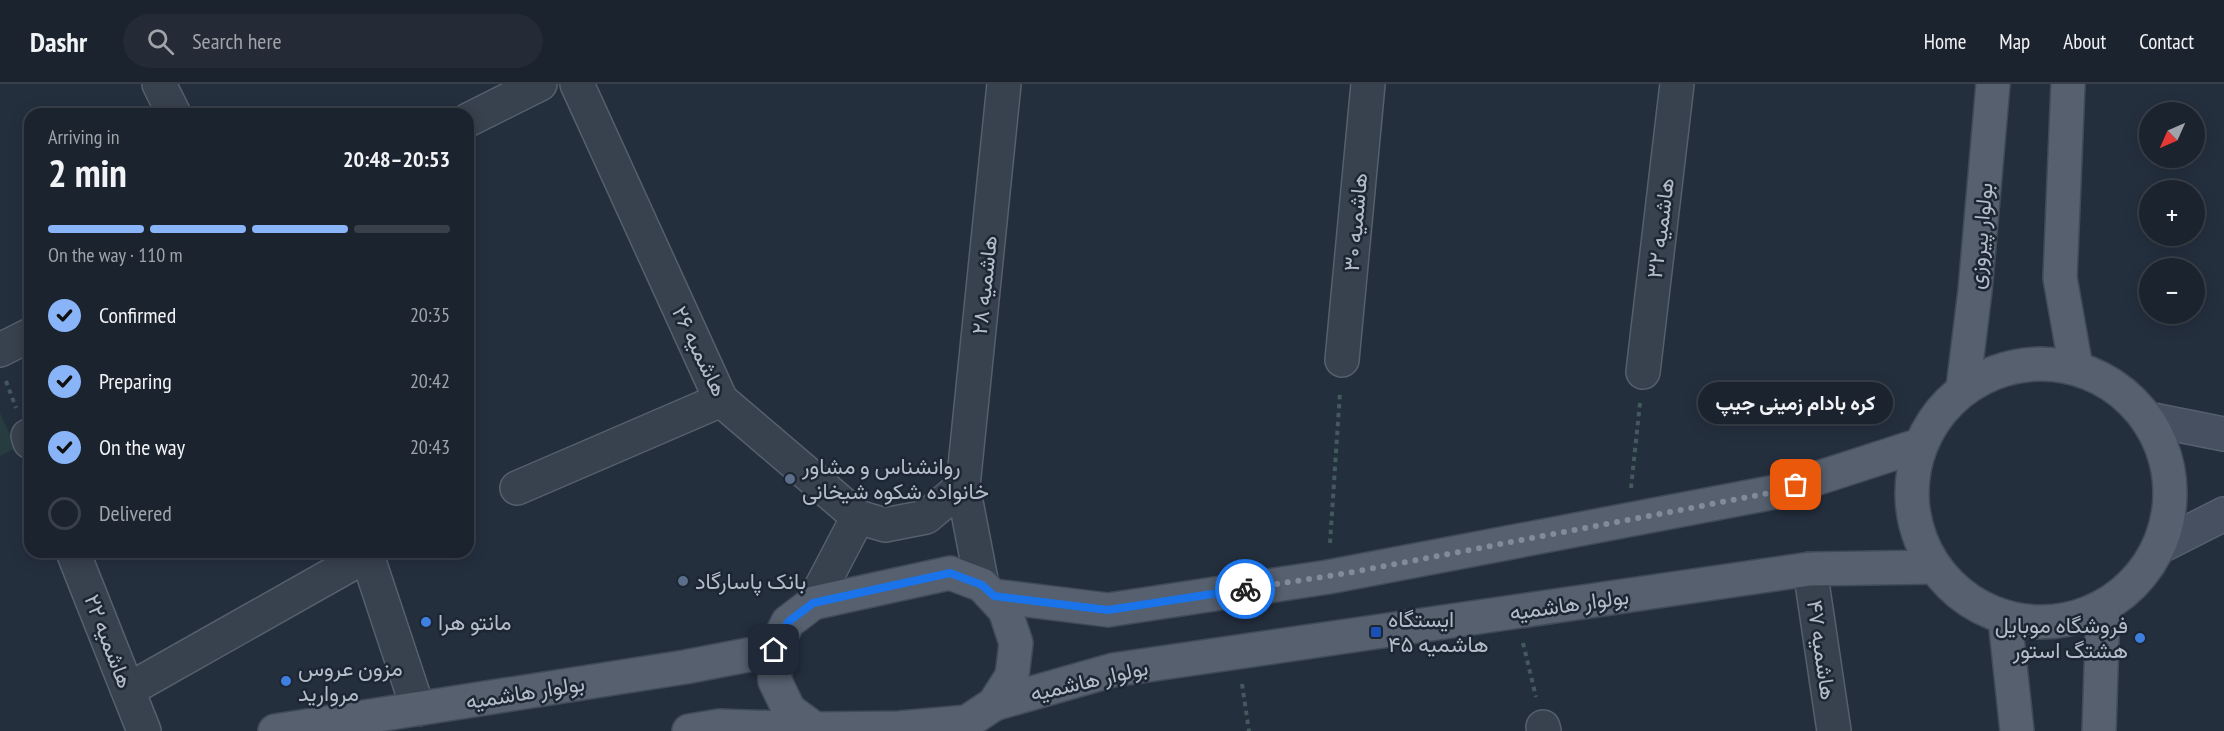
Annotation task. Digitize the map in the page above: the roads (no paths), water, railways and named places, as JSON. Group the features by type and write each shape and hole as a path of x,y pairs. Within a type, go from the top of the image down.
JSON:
{"main road":[{"name":"بولوار پیروزی","path":"1963,388 1975,291 1993,84"},
{"path":"2068,84 2060,278 2076,368"},
{"path":"2037,363 2076,368 2112,384 2132,400 2148,419 2167,459 2171,503 2161,546 2137,582 2103,608 2072,620 2038,624 2005,619 1965,599 1934,567 1915,527 1911,486 1920,445 1941,409 1963,388 1998,370 2037,363"},
{"path":"2148,419 2224,434"},
{"path":"815,729 789,710 775,681 774,650 788,622 813,603 950,573 988,591 1108,610 1328,577 1775,492 1920,445"},
{"path":"2161,546 2224,514"},
{"name":"بولوار هاشمیه","path":"994,704 1113,670 1810,569 1934,567"},
{"path":"689,731 719,726 900,729 967,722 994,704 1012,676 1016,643 1005,610 988,591"},
{"path":"2099,731 2103,608"},
{"path":"2005,619 2017,731"},
{"name":"بولوار هاشمیه","path":"275,731 685,668 774,650"}],"street":[{"path":"159,84 171,108"},
{"path":"474,117 540,84"},
{"name":"هاشمیه ۲۶","path":"577,84 721,400 858,517"},
{"name":"هاشمیه ۲۸","path":"988,591 963,486 1004,84"},
{"name":"هاشمیه ۳۰","path":"1342,360 1368,84"},
{"name":"هاشمیه ۳۲","path":"1643,372 1677,84"},
{"path":"2,363 24,341"},
{"path":"517,488 721,400"},
{"path":"813,603 858,517 885,525 926,517 963,486"},
{"name":"هاشمیه ۲۲","path":"75,558 144,731"},
{"path":"128,690 360,558"},
{"path":"368,558 418,709"},
{"name":"هاشمیه ۴۷","path":"1810,569 1834,731"}],"place":[{"name":"روانشناس و مشاور خانواده شکوه شیخانی","path":"790,479"},
{"name":"کره بادام زمینی جیپ","path":"1796,485"},
{"name":"بانک پاسارگاد","path":"683,581"},
{"name":"مانتو هرا","path":"426,622"},
{"name":"ایستگاه هاشمیه ۴۵","path":"1376,632"},
{"name":"فروشگاه موبایل هشتگ استور","path":"2140,638"},
{"name":"مزون عروس مروارید","path":"286,681"}]}
